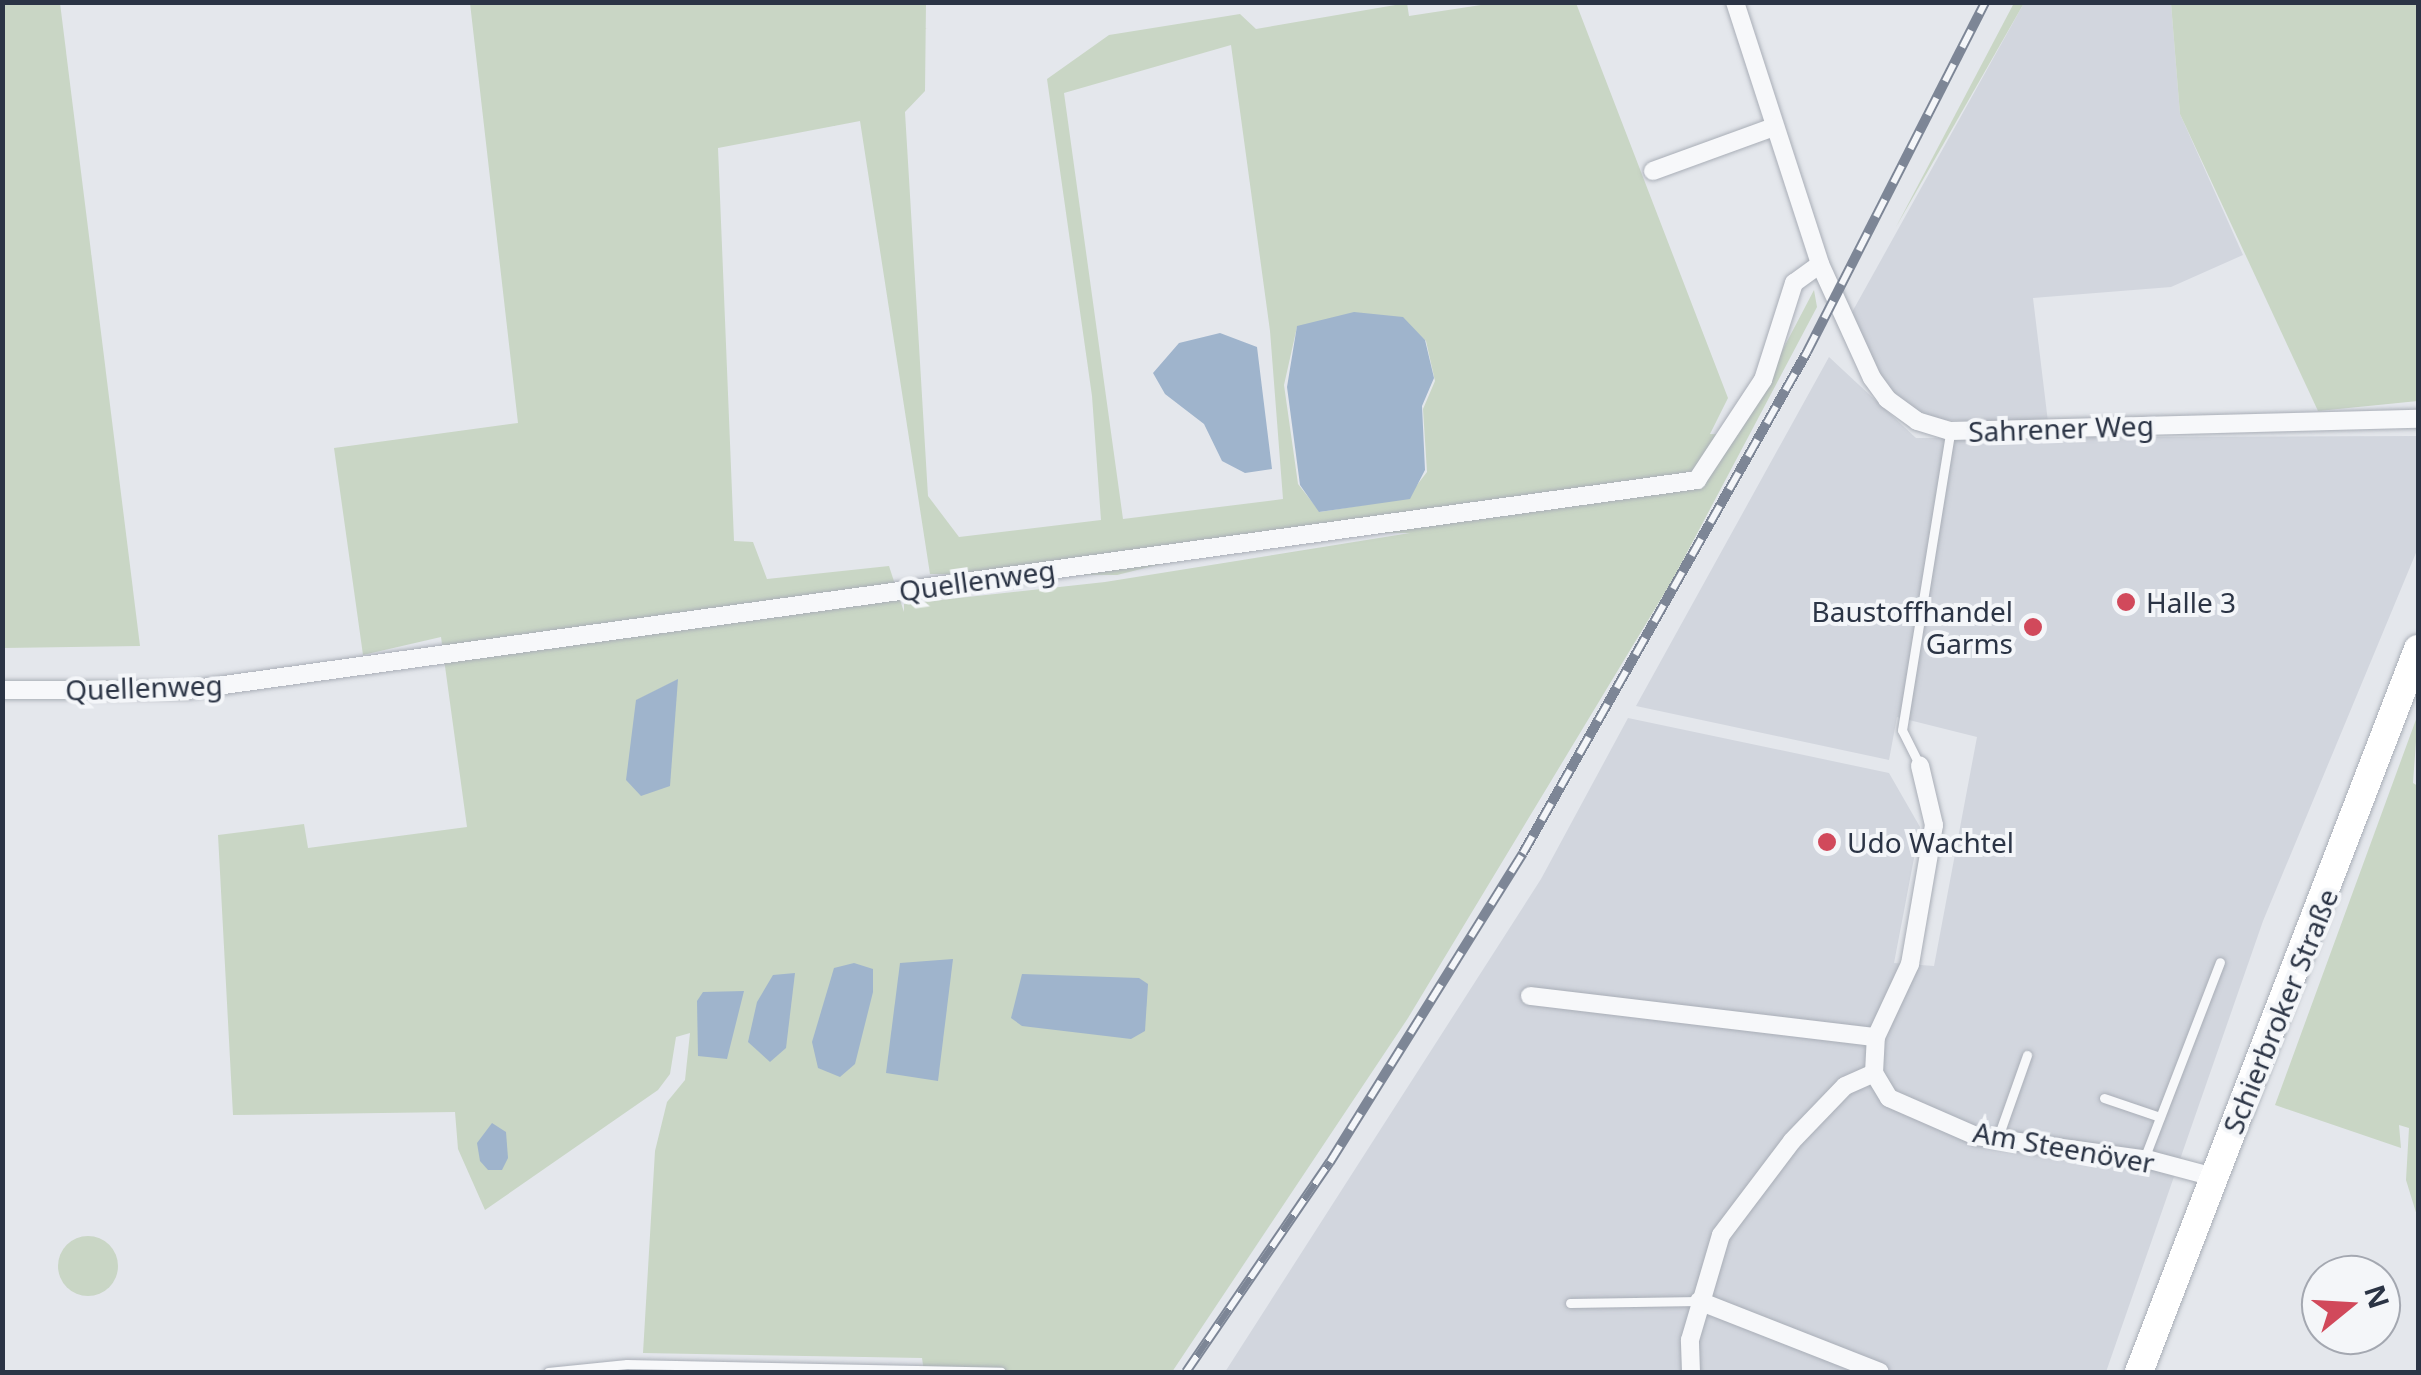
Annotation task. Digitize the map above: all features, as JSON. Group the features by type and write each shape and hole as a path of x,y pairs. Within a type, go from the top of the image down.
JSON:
{"main road":[{"name":"Schierbroker Straße","path":"2140,1372 2418,648"}],"street":[{"name":"Sahrener Weg","path":"1735,2 1820,264 1887,400 1917,420 1950,431 2292,429 2418,419"},
{"path":"1653,171 1774,127"},
{"name":"Quellenweg","path":"2,690 188,690 1698,480 1763,380 1794,283 1820,264"},
{"path":"1690,1372 1699,1301 1722,1235 1792,1141 1844,1086 1874,1073 1876,1037 1910,964 1934,825 1920,766"},
{"path":"1530,996 1876,1037"},
{"name":"Am Steenöver","path":"1874,1073 1889,1098 1976,1136 2144,1159 2214,1177"},
{"path":"1699,1301 1880,1372"}],"lane":[{"path":"1920,766 1902,730 1950,431"},
{"path":"2144,1159 2220,962"},
{"path":"1997,1138 2027,1055"},
{"path":"2104,1098 2160,1116"},
{"path":"1570,1302 1699,1301"},
{"path":"548,1372 627,1364 1002,1372"}],"shaded area":[{"path":"2024,3 2171,3 2180,114 2243,255 2171,287 2033,298 2048,422 1929,420 1890,393 1851,314"},
{"path":"1829,357 1916,438 2418,436 2418,548 2263,921 2106,1372 1225,1372 1541,879 1628,718 1889,773 1920,827 1894,963 1934,966 1977,737 1897,717 1889,760 1636,706"}],"green space":[{"path":"3,2 60,3 140,646 3,648"},
{"path":"470,3 926,3 925,91 905,112 928,496 959,537 1101,520 1092,396 1047,79 1109,35 1240,14 1256,29 1407,3 1409,16 1494,3 1576,3 1728,398 1710,434 1738,435 1814,290 1817,307 1673,579 1408,1018 1172,1372 924,1372 922,1358 643,1353 655,1151 667,1102 685,1080 690,1033 676,1037 670,1074 658,1090 485,1210 458,1149 455,1112 233,1115 218,835 304,824 308,848 467,827 441,637 363,655 334,448 518,423","holes":["1231,45 1270,331 1283,499 1123,519 1064,93","860,121 930,574 1117,575 1290,532 1410,533 1105,582 904,604 904,612 889,566 767,579 753,542 734,541 718,148","1401,317 1426,341 1435,381 1423,409 1427,472 1407,498 1320,512 1298,484 1284,385 1297,327"]},
{"path":"2014,3 2024,3 1896,227"},
{"path":"2171,3 2418,3 2418,401 2318,411 2180,114"},
{"path":"2418,714 2413,783 2418,786 2418,1219 2406,1180 2409,1128 2399,1125 2401,1148 2275,1105"},
{"path":"88,1236 109,1245 118,1266 109,1287 88,1296 67,1287 58,1266 67,1245"}],"water":[{"path":"1354,312 1403,317 1425,340 1434,378 1422,406 1425,470 1410,499 1319,512 1300,485 1287,387 1297,326"},
{"path":"1220,333 1257,347 1272,469 1245,473 1222,461 1204,424 1165,394 1153,373 1179,343"},
{"path":"678,679 670,786 641,796 626,780 636,700"},
{"path":"953,959 938,1081 886,1073 900,963"},
{"path":"854,963 873,969 873,992 855,1064 840,1077 818,1068 812,1042 834,968"},
{"path":"795,973 786,1048 770,1062 748,1042 757,1002 773,975"},
{"path":"1022,974 1139,978 1148,984 1145,1031 1131,1039 1022,1026 1011,1018"},
{"path":"744,991 727,1059 698,1056 697,1001 703,992"},
{"path":"492,1123 506,1132 508,1158 502,1170 488,1170 480,1161 477,1143"}],"railway":[{"path":"1186,1372 1330,1162 1523,853 1807,352 1985,2"}],"place":[{"name":"Halle 3","path":"2126,602"},
{"name":"Baustoffhandel Garms","path":"2033,627"},
{"name":"Udo Wachtel","path":"1827,842"}]}
